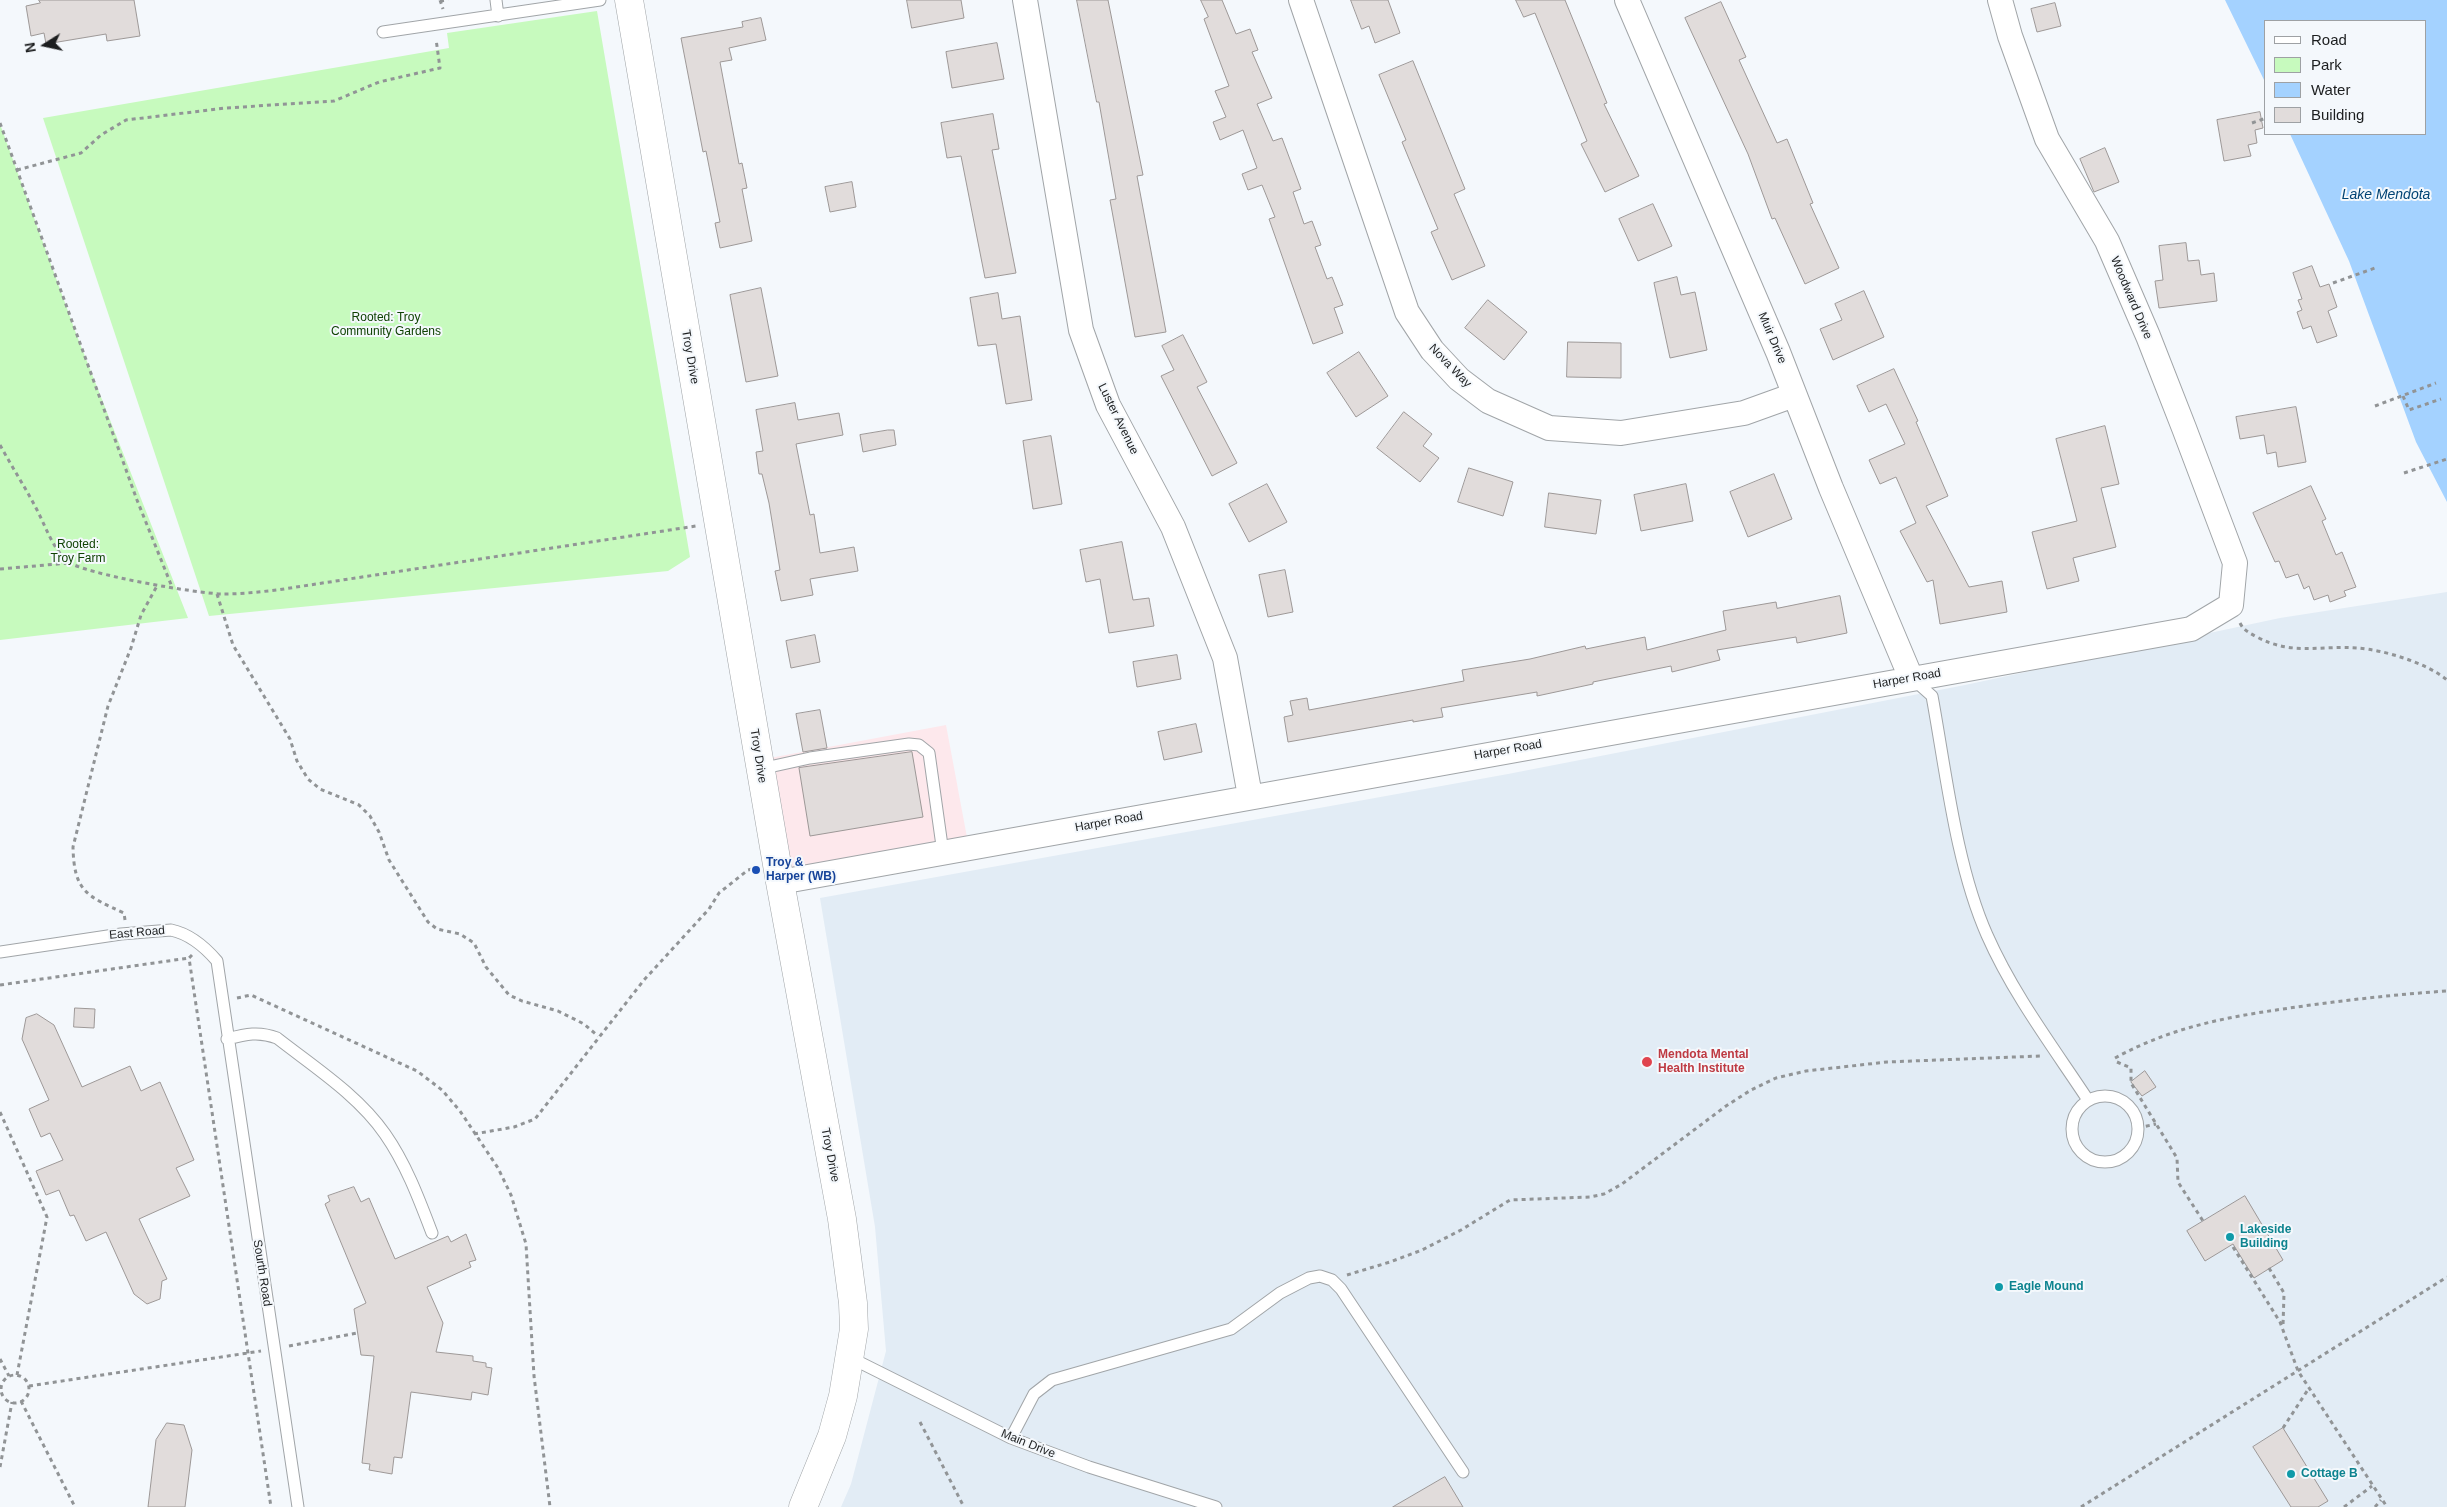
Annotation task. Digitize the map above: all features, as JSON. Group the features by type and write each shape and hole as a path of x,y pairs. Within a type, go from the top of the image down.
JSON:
{"street":[{"name":"Troy Drive","path":"629,0 760,769 842,1219 853,1303 854,1329 850,1358 832,1436 803,1507"},
{"name":"Luster Avenue","path":"1025,0 1080,330 1108,405 1174,527 1225,658 1250,796"},
{"name":"Nova Way","path":"1301,0 1408,312 1432,350 1459,379 1488,401 1506,411 1549,428 1621,434 1744,414 1794,395"},
{"name":"Muir Drive","path":"1627,0 1778,352 1831,488 1911,678"},
{"name":"Woodward Drive","path":"2000,0 2010,36 2047,140 2107,241 2184,428 2235,563 2230,605"},
{"name":"Harper Road","path":"780,882 1250,796 2191,629 2230,605"}],"lane":[{"path":"496,0 498,16"},
{"path":"383,32 600,0"},
{"path":"1911,678 1932,696 1963,861 1987,936 2031,1014 2088,1100"},
{"path":"760,769 810,758 909,744 919,745 929,753 944,853"},
{"name":"East Road","path":"0,952 128,933 179,932 204,946 217,961 227,1039"},
{"path":"227,1039 252,1033 266,1033 277,1038 352,1098 385,1134 400,1157 432,1233"},
{"name":"Sourth Road","path":"227,1039 298,1507"},
{"path":"2108,1096 2118,1098 2132,1111 2138,1128 2131,1148 2124,1156 2114,1160 2093,1160 2077,1147 2072,1126 2079,1107 2088,1100 2108,1096"},
{"path":"1011,1438 1034,1394 1052,1380 1231,1328 1294,1283 1320,1276 1332,1280 1341,1289 1464,1472"},
{"name":"Main Drive","path":"850,1358 1011,1438 1089,1467 1216,1507"}],"path":[{"path":"440,1 448,0"},
{"path":"17,170 81,152 101,134 126,120 226,108 334,101 379,82 440,68 434,25"},
{"path":"2252,123 2264,119"},
{"path":"0,124 137,500 172,587"},
{"path":"2334,283 2375,268"},
{"path":"2375,406 2436,384"},
{"path":"2402,396 2409,410 2441,399"},
{"path":"0,445 36,507 53,543 69,563 83,570 217,594 277,590 719,523"},
{"path":"2404,473 2447,459"},
{"path":"0,569 69,563"},
{"path":"128,933 124,913 97,900 83,890 77,878 73,847 108,706 131,648 141,615 158,584"},
{"path":"217,594 233,645 290,739 300,767 308,779 320,789 359,806 370,816 379,832 389,860 428,922 448,933 460,934 474,943 486,967 509,995 522,1001 558,1011 584,1024 598,1036"},
{"path":"2230,605 2244,630 2272,645 2299,650 2360,648 2408,660 2447,680"},
{"path":"474,1134 521,1125 535,1119 598,1036 644,980 708,909 719,893 748,870 752,869"},
{"path":"0,985 189,958 271,1507"},
{"path":"2202,1221 2178,1182 2176,1158 2131,1083 2131,1068 2116,1060 2141,1043 2190,1026 2230,1016 2398,994 2447,991"},
{"path":"222,1000 251,996 417,1071 442,1090 460,1111 498,1168 511,1195 526,1244 534,1376 550,1507"},
{"path":"1332,1280 1422,1250 1461,1230 1510,1200 1572,1199 1604,1194 1622,1184 1750,1090 1776,1078 1806,1071 1887,1062 2058,1055"},
{"path":"0,1112 47,1217 17,1375"},
{"path":"2138,1128 2156,1124"},
{"path":"2233,1247 2283,1329 2298,1371 2387,1507"},
{"path":"2269,1268 2284,1293 2283,1329"},
{"path":"2081,1507 2447,1277"},
{"path":"29,1386 275,1349 357,1332"},
{"path":"0,1359 8,1376"},
{"path":"17,1375 25,1379 29,1386 28,1395 21,1401 12,1402 5,1398 1,1390 3,1382 8,1376 17,1375"},
{"path":"2283,1428 2309,1388"},
{"path":"21,1401 75,1507"},
{"path":"0,1467 12,1402"},
{"path":"920,1422 964,1507"},
{"path":"2344,1507 2372,1486"},
{"path":"2375,1507 2381,1500"}],"shaded area":[{"name":"Mendota Mental Health Institute","path":"2447,592 2447,1507 841,1507 851,1484 886,1351 875,1227 820,898 1508,774 1965,685 2280,618"},
{"path":"946,725 969,848 780,882 759,760"}],"green space":[{"name":"Rooted: Troy Community Gardens","path":"597,11 690,557 668,571 209,616 43,118 449,48 447,33"},
{"name":"Rooted: Troy Farm","path":"0,124 77,336 188,618 0,640"}],"water":[{"name":"Lake Mendota","path":"2225,0 2447,0 2447,502 2416,442 2349,261 2290,135 2427,135 2427,20 2264,20 2264,80"}],"building":[{"path":"39,0 134,0 140,36 107,41 106,34 46,44 44,33 31,36 26,6 40,3"},
{"path":"907,0 961,0 964,18 912,28"},
{"path":"1077,0 1108,0 1143,175 1137,176 1166,332 1135,337 1110,200 1116,199 1099,102 1097,102"},
{"path":"1201,0 1222,0 1236,34 1250,29 1258,50 1252,52 1272,98 1257,104 1273,141 1282,138 1301,189 1293,192 1304,224 1312,221 1321,245 1315,247 1327,279 1332,277 1343,305 1334,308 1343,333 1313,344 1269,219 1275,217 1262,185 1248,190 1242,174 1257,168 1243,130 1220,140 1213,122 1226,117 1215,91 1229,86 1204,19 1208,17"},
{"path":"1351,0 1388,0 1400,33 1375,43 1369,26 1362,29"},
{"path":"1516,0 1565,0 1607,103 1604,104 1639,176 1605,192 1581,144 1587,141 1535,13 1524,17"},
{"path":"1721,2 1746,57 1739,60 1777,143 1787,139 1813,203 1810,204 1839,268 1805,284 1775,218 1772,219 1748,154 1685,18"},
{"path":"2055,3 2061,26 2037,32 2031,9"},
{"path":"761,18 766,40 729,48 732,60 720,62 739,164 742,163 747,188 742,189 752,241 720,248 715,223 720,222 706,151 703,152 681,38 743,27 742,22"},
{"path":"997,43 1004,79 952,88 946,52"},
{"path":"1413,61 1465,189 1454,194 1485,266 1452,280 1431,232 1438,229 1402,142 1406,140 1379,75"},
{"path":"2260,112 2263,128 2255,130 2257,143 2248,145 2251,156 2224,161 2217,120"},
{"path":"993,114 999,149 992,150 1016,273 985,278 961,156 947,158 941,123"},
{"path":"2105,148 2119,182 2094,192 2080,159"},
{"path":"852,182 856,207 830,212 825,187"},
{"path":"1653,204 1672,246 1638,261 1619,219"},
{"path":"2186,243 2188,261 2199,260 2201,275 2214,273 2217,301 2159,308 2155,281 2163,280 2159,246"},
{"path":"2312,266 2320,287 2329,284 2337,307 2328,311 2337,336 2317,343 2311,326 2303,329 2297,312 2302,310 2298,300 2302,299 2293,273"},
{"path":"1677,277 1681,295 1695,292 1707,350 1670,358 1654,283"},
{"path":"761,288 778,376 746,382 730,295"},
{"path":"1864,291 1884,337 1833,360 1820,329 1842,320 1835,304"},
{"path":"998,293 1002,319 1020,316 1032,400 1006,404 996,344 978,346 970,298"},
{"path":"1488,300 1527,332 1504,360 1465,328"},
{"path":"1183,335 1207,382 1197,387 1237,463 1212,476 1161,376 1174,370 1162,346"},
{"path":"1568,342 1621,343 1621,378 1567,377"},
{"path":"1359,352 1388,396 1356,417 1327,373"},
{"path":"1894,369 1918,421 1916,422 1948,496 1926,506 1969,587 2002,581 2007,612 1940,624 1933,580 1927,582 1900,531 1916,523 1896,477 1880,484 1869,460 1905,444 1886,404 1869,412 1857,386"},
{"path":"795,403 798,420 839,413 843,435 796,444 810,515 814,514 820,553 854,547 858,571 810,579 813,595 781,601 775,571 780,570 769,503 762,474 759,474 756,452 763,451 756,410"},
{"path":"2296,407 2306,462 2278,467 2276,452 2267,454 2264,435 2240,439 2236,417"},
{"path":"1404,412 1432,434 1423,446 1439,458 1420,482 1377,448"},
{"path":"2105,426 2119,484 2101,488 2116,547 2073,558 2079,581 2047,589 2032,532 2077,521 2056,439"},
{"path":"894,430 896,445 863,452 860,435"},
{"path":"1051,436 1062,504 1033,509 1023,441"},
{"path":"1469,468 1513,482 1503,516 1458,502"},
{"path":"1774,474 1792,519 1748,537 1730,492"},
{"path":"1267,484 1287,522 1249,542 1229,504"},
{"path":"1686,484 1693,521 1641,531 1634,495"},
{"path":"2311,486 2326,519 2322,521 2336,555 2342,552 2356,587 2344,591 2346,596 2330,602 2328,595 2314,600 2309,586 2304,589 2298,574 2286,578 2279,561 2275,562 2253,513"},
{"path":"1549,493 1601,500 1596,534 1545,527"},
{"path":"1122,542 1133,600 1149,598 1154,626 1109,633 1100,579 1086,582 1080,550"},
{"path":"1285,570 1293,612 1268,617 1259,575"},
{"path":"1840,596 1847,633 1797,643 1796,637 1717,650 1720,660 1672,672 1671,666 1537,696 1537,692 1441,708 1443,717 1413,722 1413,720 1288,742 1284,717 1293,715 1290,701 1307,698 1309,710 1464,681 1462,670 1530,659 1585,646 1586,649 1645,637 1647,650 1726,630 1723,611 1776,602 1777,608"},
{"path":"815,635 820,662 791,668 786,641"},
{"path":"1177,655 1181,679 1137,687 1133,662"},
{"path":"820,710 827,748 803,752 796,714"},
{"path":"1196,724 1202,752 1164,760 1158,732"},
{"path":"912,752 923,817 810,836 799,768"},
{"path":"75,1008 95,1009 94,1028 74,1027"},
{"path":"37,1014 54,1025 82,1087 130,1066 141,1091 160,1082 194,1160 176,1168 190,1196 139,1219 167,1279 162,1281 160,1299 147,1304 134,1294 106,1232 86,1241 74,1215 70,1216 59,1190 46,1195 36,1171 63,1160 50,1133 41,1137 29,1109 49,1100 22,1039 26,1018"},
{"path":"2145,1071 2156,1087 2142,1096 2131,1082"},
{"path":"354,1187 361,1202 369,1198 395,1259 448,1236 451,1242 466,1234 476,1260 469,1262 471,1267 427,1287 443,1323 436,1352 473,1356 473,1361 486,1363 486,1367 492,1368 488,1395 472,1392 471,1400 411,1392 402,1458 394,1457 392,1474 369,1470 370,1464 362,1463 374,1356 361,1355 354,1309 366,1303 325,1204 330,1201 328,1196"},
{"name":"Lakeside Building","path":"2245,1196 2283,1260 2254,1278 2233,1244 2205,1261 2187,1231"},
{"path":"167,1423 184,1425 192,1450 185,1507 148,1507 156,1440"},
{"name":"Cottage B","path":"2283,1428 2328,1501 2318,1507 2291,1507 2253,1447"},
{"path":"1445,1477 1463,1507 1393,1507"}],"place":[{"name":"Troy & Harper (WB)","path":"756,870"},
{"name":"Mendota Mental Health Institute","path":"1647,1062"},
{"name":"Lakeside Building","path":"2230,1237"},
{"name":"Eagle Mound","path":"1999,1287"},
{"name":"Cottage B","path":"2291,1474"}]}
